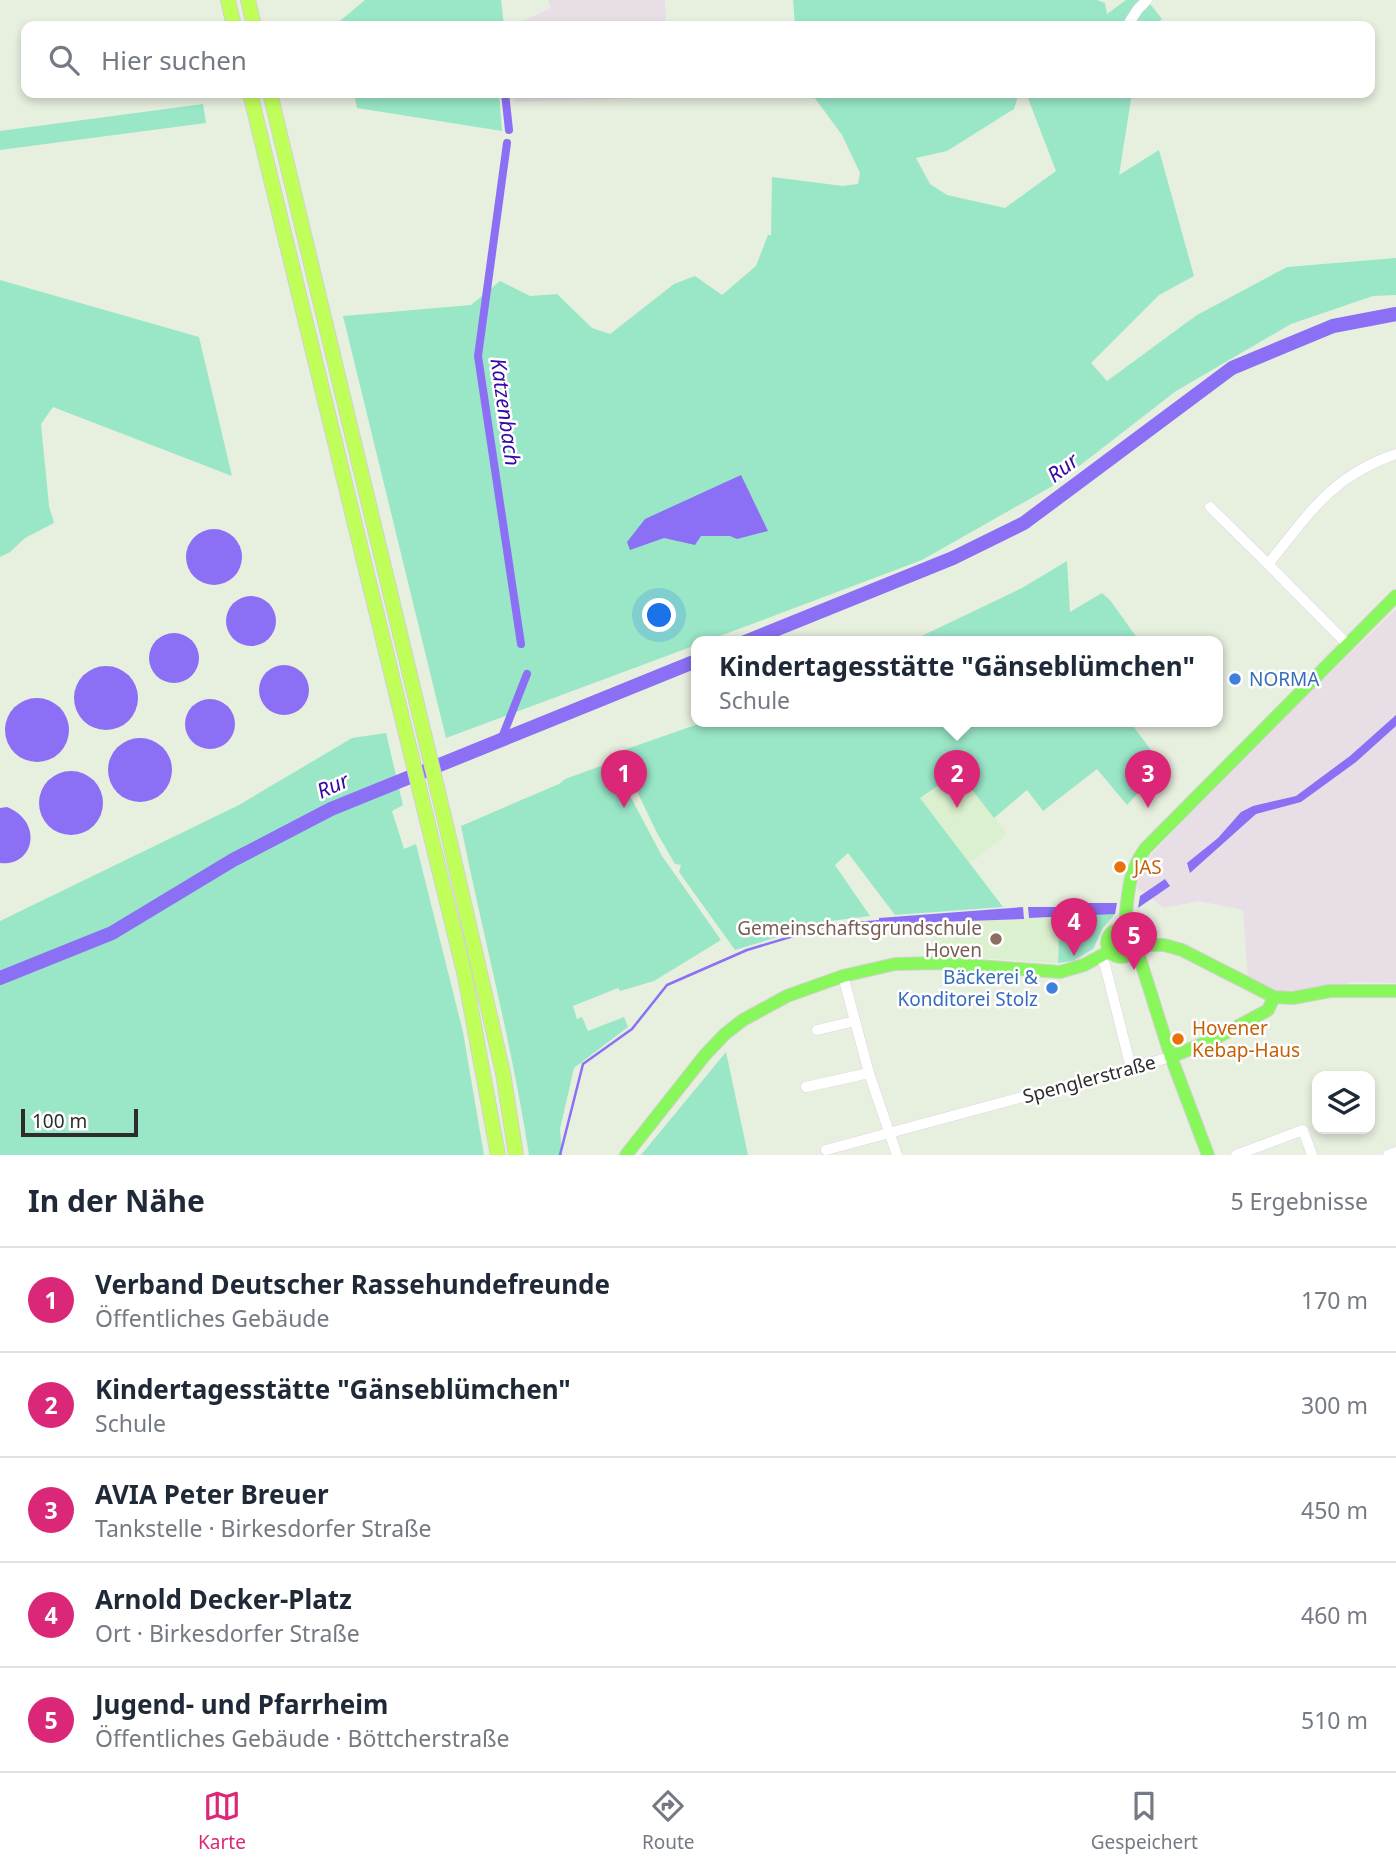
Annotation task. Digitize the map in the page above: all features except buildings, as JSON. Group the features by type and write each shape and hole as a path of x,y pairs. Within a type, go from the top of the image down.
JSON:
{"highway":[{"path":"228,0 233,21"},
{"path":"248,0 253,21"},
{"path":"251,98 465,976 498,1155"},
{"path":"271,98 447,829 503,1073 516,1155"}],"main road":[{"path":"1124,929 1128,883 1145,849 1396,596"},
{"path":"1105,954 1110,934 1117,929 1124,929 1133,936 1133,948 1140,959 1171,1057 1208,1155"},
{"path":"626,1155 705,1055 743,1020 787,996 843,976 895,964 1060,972 1105,954 1121,956 1133,948 1164,945 1182,950 1274,997 1293,998 1329,991 1396,991"},
{"name":"Spenglerstraße","path":"1171,1057 1216,1038 1268,1010 1274,997"}],"street":[{"path":"1131,21 1147,0"},
{"path":"1268,564 1326,493 1364,466 1396,454"},
{"path":"1210,507 1348,645"},
{"path":"1105,954 1105,965 1131,1068"},
{"path":"843,976 869,1073 897,1155"},
{"path":"817,1030 855,1021"},
{"name":"Spenglerstraße","path":"826,1150 1171,1057"},
{"path":"806,1087 869,1073"},
{"path":"1236,1155 1303,1130 1312,1155"},
{"path":"1388,1155 1396,1152"}],"shaded area":[{"path":"365,0 501,0 503,21 340,21"},
{"path":"548,0 665,0 666,21 523,21 551,8"},
{"path":"793,0 1097,0 1105,3 1107,14 1126,0 1147,0 1162,19 1160,21 795,21"},
{"path":"355,98 499,98 502,131 357,108"},
{"path":"515,98 640,98 515,102"},
{"path":"815,98 1017,98 1014,109 947,151 916,158 930,184 947,195 1005,208 1056,171 1028,98 1131,98 1119,175 1159,150 1194,276 1159,295 1091,363 1107,381 1197,315 1287,267 1396,258 1396,295 1373,296 1291,324 1176,391 1056,484 922,560 720,636 691,636 691,647 446,738 343,316 471,305 500,281 530,296 557,294 592,328 610,334 674,284 695,276 722,295 756,266 768,235 771,235 772,177 843,186 858,184 860,173 842,135"},
{"path":"203,104 206,123 0,150 0,131"},
{"path":"0,280 199,337 232,476 53,407 41,424 49,506 54,523 25,538 0,557"},
{"path":"741,475 768,531 737,539 730,536 701,536 695,545 664,538 630,550 627,542 645,519"},
{"path":"209,529 219,529 234,537 240,546 240,568 234,577 219,585 209,585 191,573 186,562 186,552 198,534"},
{"path":"1067,561 1070,612 1102,593 1136,636 922,636 1022,588"},
{"path":"251,596 269,603 276,621 269,639 251,646 233,639 226,621 233,603"},
{"path":"1396,609 1396,983 1355,982 1293,993 1277,993 1248,979 1243,910 1199,901 1164,908 1137,888 1139,876 1152,854 1236,764"},
{"path":"174,633 192,640 199,658 192,676 174,683 156,676 149,658 156,640"},
{"path":"284,665 302,672 309,690 302,708 284,715 266,708 259,690 266,672"},
{"path":"106,666 124,672 132,680 138,698 132,716 124,724 106,730 88,724 80,716 74,698 80,680 88,672"},
{"path":"37,698 55,704 63,712 69,730 63,748 55,756 37,762 19,756 11,748 5,730 11,712 19,704"},
{"path":"210,699 228,706 235,724 228,742 210,749 192,742 185,724 192,706"},
{"path":"1396,715 1396,726 1356,762 1301,802 1256,814 1190,873 1187,863 1218,838 1241,812 1253,806 1296,796 1350,756"},
{"path":"691,727 1134,727 1163,766 1127,805 1097,769 1043,811 1027,790 994,818 958,772 920,798 1003,907 895,915 848,853 835,865 870,916 831,921 735,950 679,872 681,865 675,864 657,833 618,752"},
{"path":"386,733 403,805 392,811 404,849 416,844 463,1032 484,1155 0,1155 0,921 239,805 352,738"},
{"path":"140,738 158,744 166,752 172,770 166,788 158,796 140,802 122,796 114,788 108,770 114,752 122,744"},
{"path":"612,762 662,856 721,940 654,981 620,991 618,988 573,1006 577,1019 582,1017 588,1031 624,1017 628,1027 574,1068 560,1129 562,1155 529,1155 506,1031 461,826 565,779"},
{"path":"71,771 89,777 97,785 103,803 97,821 89,829 71,835 53,829 45,821 39,803 45,785 53,777"},
{"path":"958,772 1007,834 970,863 920,798"},
{"path":"7,807 19,814 26,823 30,842 21,858 0,863 0,808"},
{"path":"1165,879 1170,886 1138,908 1140,896"},
{"path":"1089,903 1117,903 1115,914 1029,918 1028,907 1064,907"},
{"path":"1023,907 1024,919 879,924 879,918"},
{"path":"1092,913 1115,914 1103,928 1093,949 1073,961 1058,963 1060,917"},
{"name":"Gemeinschaftsgrundschule Hoven","path":"1060,917 1058,963 932,955 934,922"},
{"path":"726,1052 748,1155 641,1155"}],"waterway":[{"name":"Katzenbach","path":"506,98 509,130"},
{"name":"Katzenbach","path":"507,143 478,356 521,644"},
{"name":"Rur","path":"760,636 953,558 1024,523 1232,368 1333,326 1396,314"},
{"name":"Rur","path":"0,978 112,933 233,860 331,809 691,663"},
{"name":"Katzenbach","path":"501,740 527,674"},
{"path":"560,1155 583,1064 632,1029 667,985 747,950 830,925 882,921"}],"place":[{"name":"NORMA","path":"1235,679"},
{"name":"Verband Deutscher Rassehundefreunde","path":"624,808"},
{"name":"Kindertagesstätte \"Gänseblümchen\"","path":"957,808"},
{"name":"AVIA Peter Breuer","path":"1148,808"},
{"name":"JAS","path":"1120,867"},
{"name":"Gemeinschaftsgrundschule Hoven","path":"996,939"},
{"name":"Arnold Decker-Platz","path":"1074,956"},
{"name":"Jugend- und Pfarrheim","path":"1134,970"},
{"name":"Bäckerei & Konditorei Stolz","path":"1052,988"},
{"name":"Hovener Kebap-Haus","path":"1178,1039"}]}
